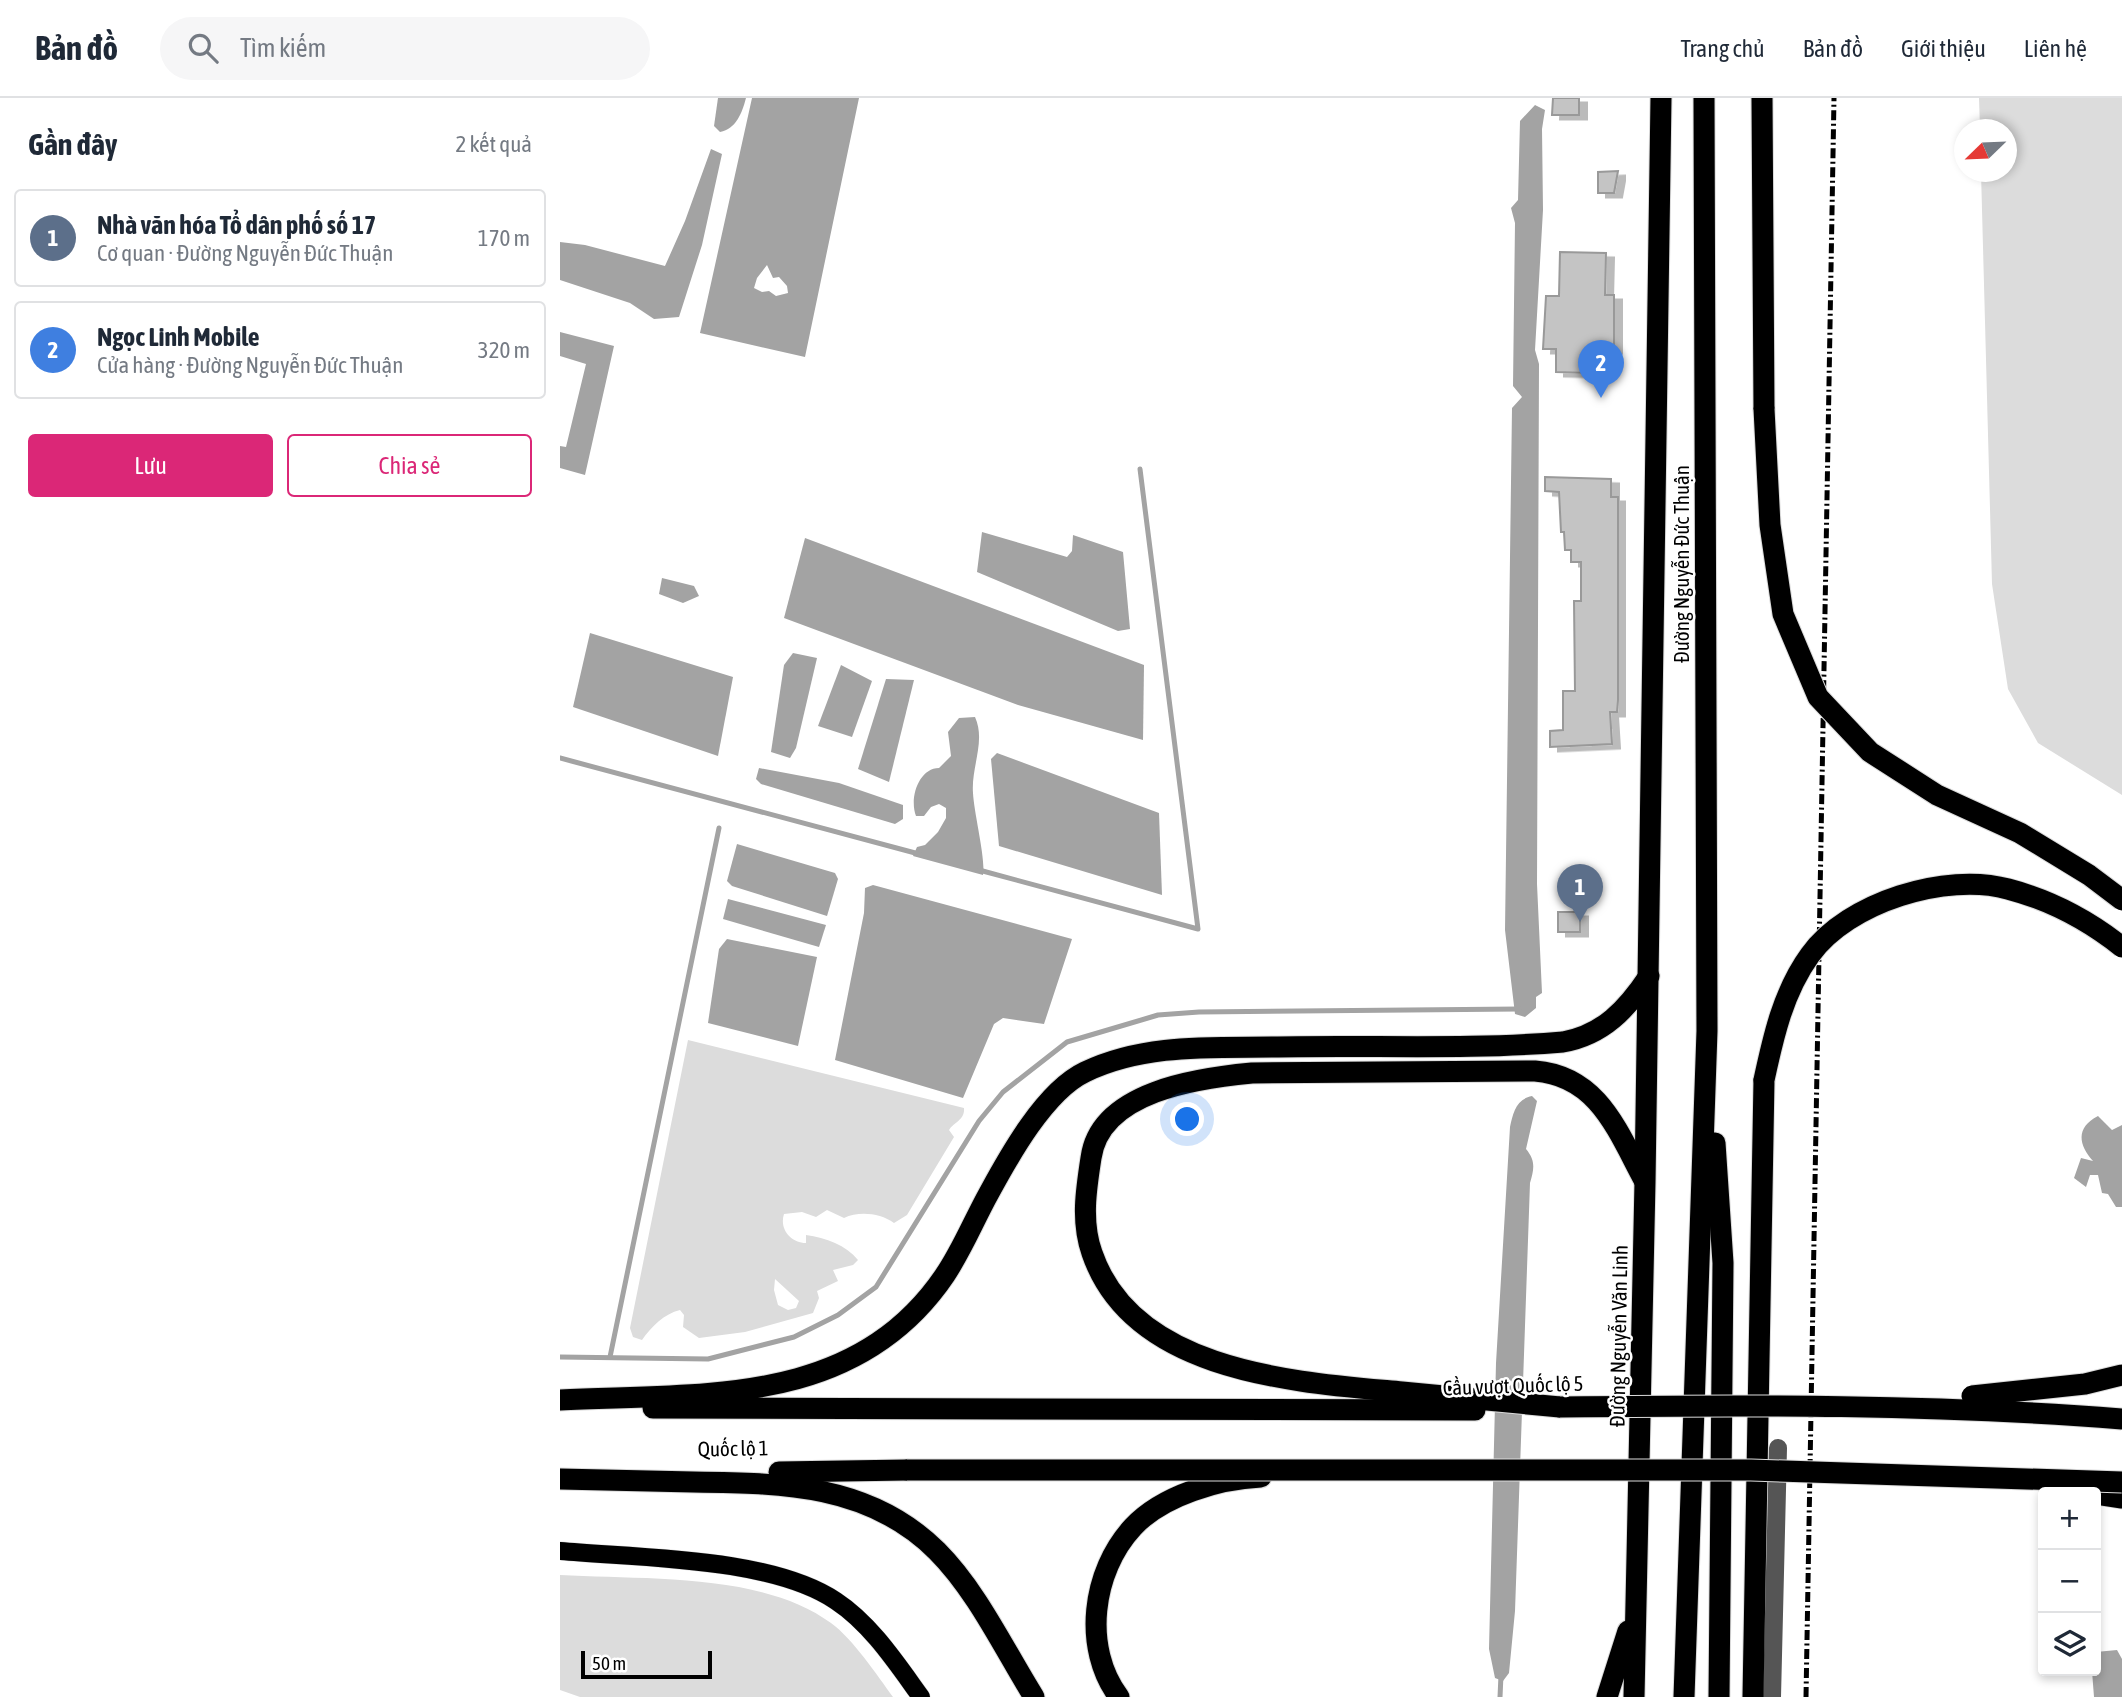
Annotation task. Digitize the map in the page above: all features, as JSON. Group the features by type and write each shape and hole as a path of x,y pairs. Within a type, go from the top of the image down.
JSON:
{"highway":[{"name":"Đường Nguyễn Đức Thuận","path":"1649,976 1661,98"},
{"name":"Đường Nguyễn Đức Thuận","path":"1704,98 1707,1031"},
{"path":"1762,98 1764,409 1770,525 1783,614 1818,697 1870,752 1937,795 2020,833 2089,875 2122,900"},
{"path":"1753,1697 1764,1080 1773,1037 1791,987 1811,954 1848,920 1879,903 1912,892 1964,885 2006,888 2079,917 2122,947"},
{"name":"Đường Nguyễn Văn Linh","path":"1634,1697 1649,976"},
{"path":"560,1400 748,1390 830,1370 876,1346 911,1314 945,1276 1014,1147 1044,1107 1082,1073 1128,1055 1191,1048 1563,1042 1586,1036 1611,1021 1649,976"},
{"path":"1707,1031 1723,1263 1719,1697"},
{"path":"1684,1697 1707,1031"},
{"path":"1560,1407 1311,1384 1227,1366 1171,1344 1134,1318 1109,1289 1091,1253 1085,1219 1085,1196 1092,1148 1109,1122 1132,1104 1164,1088 1209,1077 1252,1073 1535,1071 1562,1076 1580,1085 1610,1117 1645,1182"},
{"path":"1801,1405 2017,1394 2085,1384 2122,1375"},
{"name":"Cầu vượt Quốc lộ 5","path":"906,1410 1434,1412 1560,1407 1801,1405 2006,1410 2122,1419"},
{"name":"Quốc lộ 1","path":"560,1408 906,1410"},
{"name":"Quốc lộ 1","path":"560,1477 906,1470 1435,1470"},
{"path":"1119,1697 1101,1664 1096,1639 1096,1615 1110,1560 1133,1527 1180,1497 1215,1484 1252,1477 1435,1470 1751,1470 2122,1482"},
{"path":"560,1477 803,1486 855,1500 900,1520 938,1552 973,1598 1034,1697"},
{"path":"2002,1480 2050,1487"},
{"path":"2101,1495 2122,1498"},
{"path":"1606,1697 1615,1678 1637,1595"}],"main road":[{"path":"560,1551 739,1568 816,1590 853,1615 921,1697"}],"lane":[{"path":"1772,1697 1778,1448"}],"shaded area":[{"path":"718,98 746,98 734,124 720,132 714,126"},
{"path":"752,98 859,98 805,357 700,333","holes":["767,265 773,278 779,277 787,286 788,293 776,296 769,291 762,292 754,288 757,278"]},
{"path":"1979,98 2122,98 2122,795 2038,743 2008,689 1992,584 1981,182 2017,182 2017,119 1980,119"},
{"path":"1535,105 1545,110 1542,129 1543,210 1535,350 1539,364 1537,884 1542,993 1536,997 1536,1008 1525,1017 1515,1014 1505,930 1512,408 1522,397 1513,386 1515,223 1511,208 1518,200 1520,121"},
{"path":"711,149 722,154 702,245 679,317 654,319 630,303 560,280 560,242 585,245 665,266 685,221"},
{"path":"560,332 614,346 585,475 560,468 560,446 566,447 586,364 560,356"},
{"path":"982,532 1067,557 1072,551 1073,535 1123,552 1130,629 1118,631 977,572"},
{"path":"805,538 1144,665 1143,740 1018,705 784,618"},
{"path":"662,578 694,586 699,596 683,603 659,594"},
{"path":"590,633 733,677 718,756 573,707"},
{"path":"793,653 817,658 796,748 790,758 771,752 784,665"},
{"path":"841,665 872,681 852,737 818,726"},
{"path":"886,679 914,680 889,782 858,769"},
{"path":"975,717 979,745 973,793 983,875 913,856 917,847 925,845 938,832 946,818 946,808 939,804 931,807 924,816 916,816 914,801 917,785 926,773 939,768 951,756 948,732 959,718"},
{"path":"997,753 1159,813 1162,895 999,846 991,759"},
{"path":"759,768 839,783 903,805 903,819 895,824 761,784 756,779"},
{"path":"737,844 835,873 838,879 827,916 732,886 727,881"},
{"path":"873,885 1072,939 1044,1024 1003,1018 994,1024 963,1098 835,1060 864,913 865,888"},
{"path":"728,899 826,925 819,947 723,919"},
{"path":"727,939 817,957 798,1046 708,1023 719,949"},
{"path":"688,1040 964,1108 961,1118 949,1130 954,1137 907,1215 894,1223 869,1214 844,1218 827,1210 816,1217 802,1212 784,1214 783,1225 791,1238 806,1243 806,1235 828,1240 848,1250 858,1260 853,1265 833,1270 838,1281 817,1291 819,1298 813,1313 745,1332 699,1338 683,1327 684,1315 680,1310 659,1321 642,1340 633,1337 630,1328","holes":["775,1279 799,1301 796,1308 788,1310 778,1305 774,1290"]},
{"path":"1532,1096 1537,1101 1526,1149 1533,1165 1530,1183 1515,1611 1509,1673 1503,1681 1495,1678 1489,1649 1496,1363 1510,1127 1519,1103"},
{"path":"2098,1116 2112,1130 2122,1125 2122,1207 2116,1207 2108,1194 2102,1193 2098,1175 2090,1175 2086,1187 2074,1178 2081,1158 2093,1161 2082,1143 2082,1137 2086,1126"},
{"path":"560,1575 701,1582 771,1595 803,1606 831,1623 848,1638 893,1697 580,1697 560,1690"},
{"path":"2117,1650 2122,1659 2122,1697 2094,1697 2092,1676 2101,1676 2101,1652"}],"building":[{"path":"1553,98 1579,98 1579,115 1552,115"},
{"path":"1618,171 1614,193 1598,193 1598,172"},
{"path":"1560,252 1606,253 1605,295 1614,295 1614,349 1587,349 1589,373 1556,372 1556,349 1543,349 1546,296 1559,296"},
{"path":"1545,477 1611,479 1611,497 1618,497 1618,700 1617,712 1610,712 1612,744 1550,747 1550,731 1563,730 1563,691 1575,691 1574,601 1581,601 1581,562 1571,562 1571,550 1565,550 1564,532 1561,532 1559,492 1545,491"},
{"path":"1558,912 1580,912 1580,932 1558,932"}],"waterway":[{"path":"979,870 1198,929 1140,469"},
{"path":"560,758 919,854"},
{"path":"610,1357 719,828"},
{"path":"560,1357 708,1359 794,1337 838,1315 876,1287 979,1121 1003,1092 1067,1042 1158,1015 1199,1012 1519,1009"},
{"path":"1500,1697 1501,1675"}],"railway":[{"path":"1806,1697 1834,98"}],"place":[{"name":"Ngọc Linh Mobile","path":"1601,398"},
{"name":"Nhà văn hóa Tổ dân phố số 17","path":"1580,922"}]}
